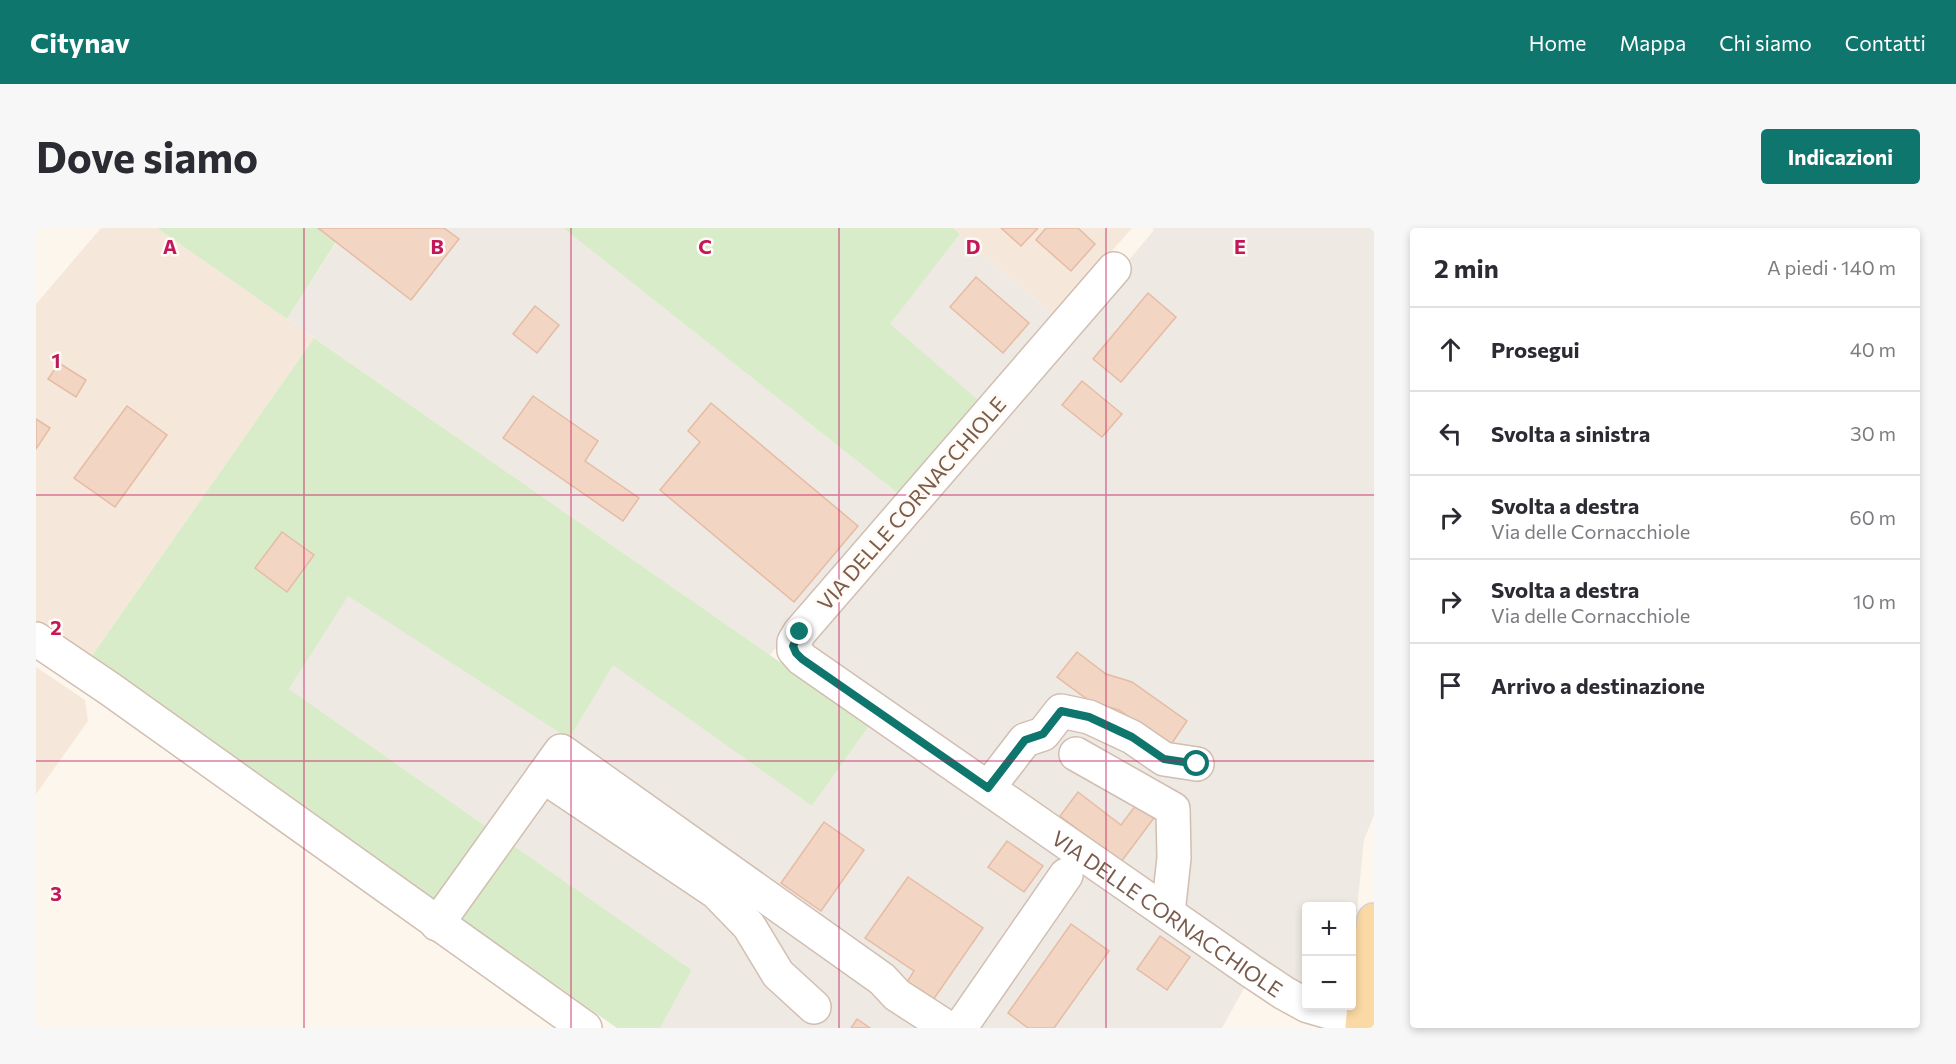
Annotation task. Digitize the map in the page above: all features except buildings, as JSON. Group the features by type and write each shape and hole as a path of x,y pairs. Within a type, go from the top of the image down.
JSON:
{"main road":[{"path":"1362,1022 1374,920"}],"street":[{"name":"VIA DELLE CORNACCHIOLE","path":"1114,269 800,632 794,642 794,650 802,659 1168,914 1269,984 1302,1002"},
{"path":"36,639 110,689 585,1028"},
{"path":"988,788 1025,740 1043,734 1061,711 1089,717 1132,737 1164,759 1197,764"},
{"path":"437,924 561,751 882,979 897,995 948,1028"},
{"path":"1076,754 1173,808 1174,858 1168,914"},
{"path":"543,776 716,892 748,926 778,974 814,1007"},
{"path":"960,1028 1066,875"},
{"name":"VIA DELLE CORNACCHIOLE","path":"1323,1010 1362,1022"}],"shaded area":[{"path":"101,228 157,228 314,338 89,660 36,624 36,304"},
{"path":"318,228 563,228 900,495 883,520 770,655 287,319 336,243"},
{"path":"953,228 1132,228 1055,316"},
{"path":"1152,228 1374,228 1374,815 1364,840 1356,919 1356,902 1302,902 1302,985 821,659 811,643 815,635 1154,230"},
{"path":"960,234 1055,316 983,404 889,324"},
{"path":"348,595 569,739 613,664 812,806 869,726 1064,861 945,1028 660,1028 692,970 289,689"},
{"path":"36,667 85,700 88,721 36,794"},
{"path":"1080,873 1247,983 1222,1028 974,1028"}],"green space":[{"path":"157,228 318,228 336,242 287,319"},
{"path":"563,228 953,228 960,234 890,324 983,404 900,495"},
{"path":"314,338 869,726 812,806 613,665 569,739 348,596 289,689 692,970 660,1028 617,1028 89,660"}],"route":[{"path":"800,632 793,646 802,659 988,788 1025,740 1043,734 1061,711 1089,717 1132,737 1164,759 1197,764"}]}
